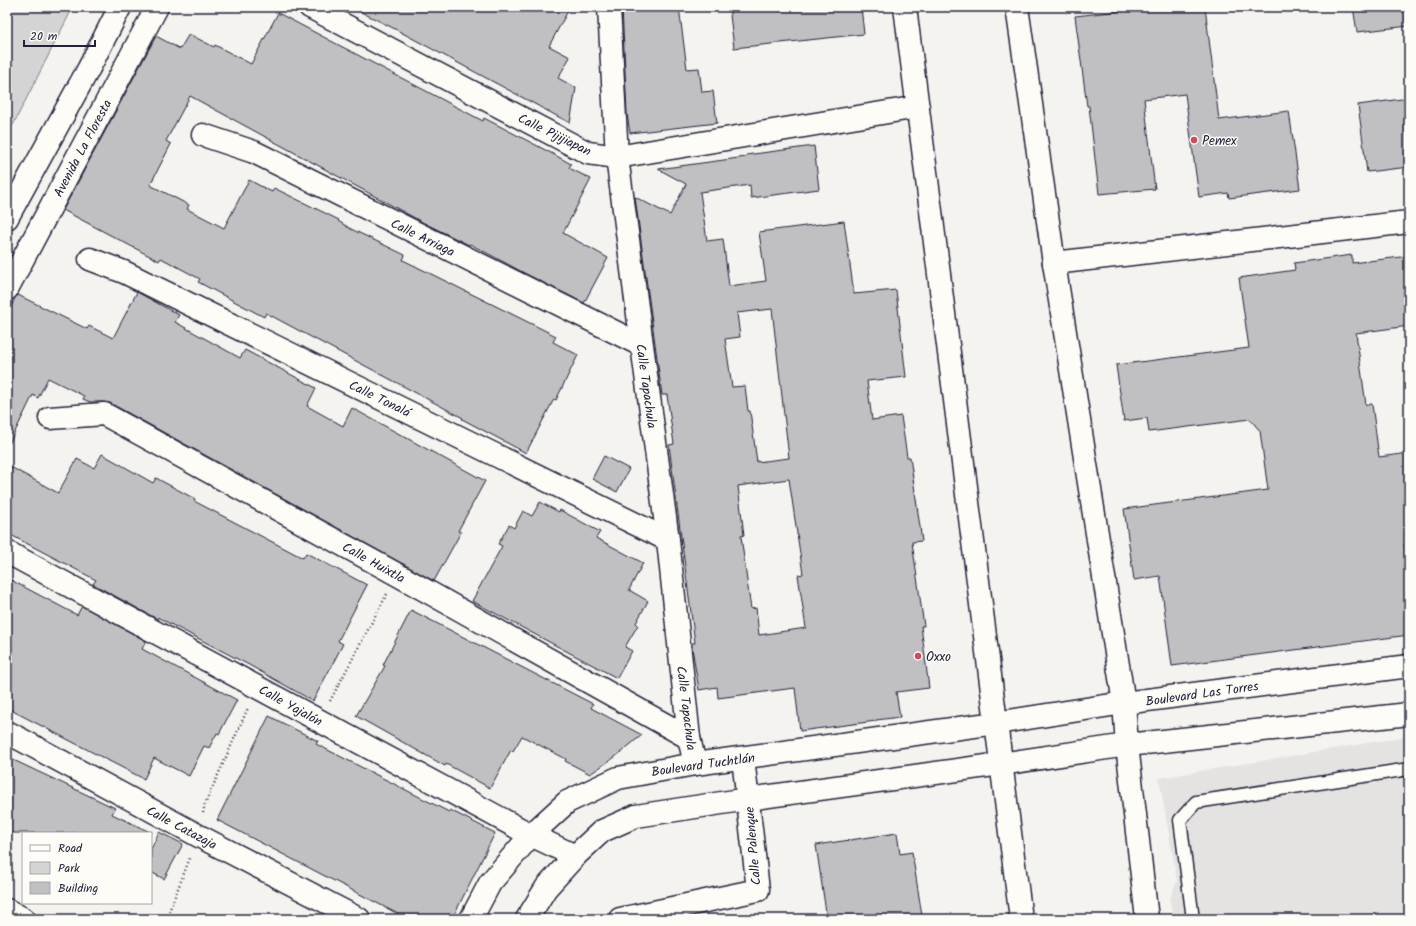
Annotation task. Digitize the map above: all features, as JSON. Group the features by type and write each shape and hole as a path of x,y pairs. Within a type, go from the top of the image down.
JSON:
{"street":[{"path":"7,218 89,68 120,7"},
{"name":"Avenida La Floresta","path":"7,289 158,7"},
{"name":"Calle Pijijiapan","path":"310,7 588,153 617,158 918,107"},
{"name":"Calle Tapachula","path":"608,7 617,158 668,540 689,738 695,764"},
{"path":"905,7 1021,919"},
{"path":"1017,7 1054,263 1124,704 1127,745 1147,919"},
{"name":"Calle Arriaga","path":"203,134 254,152 641,345"},
{"path":"1054,263 1409,222"},
{"name":"Calle Tonalá","path":"90,259 124,272 668,540"},
{"name":"Calle Huixtla","path":"50,418 104,414 398,575 689,738"},
{"name":"Calle Yajalón","path":"7,552 531,835 575,856"},
{"name":"Boulevard Las Torres","path":"996,723 1124,704 1409,666"},
{"path":"527,919 546,888 575,856 602,831 636,816 1127,745 1409,714"},
{"name":"Boulevard Tuchtlán","path":"471,919 490,882 531,835 568,802 618,778 695,764 996,723"},
{"name":"Calle Catazaja","path":"7,732 199,836 359,919"},
{"name":"Calle Palenque","path":"620,919 758,890 743,758"},
{"path":"7,910 24,919"}],"lane":[{"path":"1193,919 1180,820 1196,802 1409,769"}],"path":[{"path":"320,721 398,575"},
{"path":"166,919 199,836 205,804 258,687"}],"shaded area":[{"path":"1409,736 1409,919 1173,919 1170,899 1177,881 1159,778"}],"green space":[{"path":"7,7 73,7 13,125 7,122"}],"building":[{"path":"351,7 570,7 549,46 570,57 558,78 576,88 570,123 393,28"},
{"path":"622,7 679,7 687,69 699,68 702,92 713,91 717,123 630,133 627,114"},
{"path":"729,7 861,7 864,34 734,48"},
{"path":"1120,7 1205,7 1219,120 1289,111 1300,189 1229,198 1228,193 1199,197 1185,94 1144,99 1155,189 1099,194 1089,106 1087,106 1075,16 1120,11"},
{"path":"1353,7 1409,7 1409,26 1357,32"},
{"path":"278,13 483,121 484,118 553,154 571,164 569,168 591,179 563,233 608,258 584,303 470,244 469,245 424,223 190,96 166,141 171,144 150,185 189,205 187,209 224,228 249,180 272,192 274,188 339,220 338,221 351,229 405,255 403,260 556,336 553,342 578,355 556,400 554,399 526,453 266,313 264,317 198,282 200,279 161,258 159,261 63,210 156,36 180,49 189,34 214,47 215,45 251,64"},
{"path":"1409,98 1409,167 1367,172 1358,105"},
{"path":"814,146 819,189 751,198 750,185 700,192 707,241 723,239 729,286 766,281 759,232 844,221 854,294 896,290 906,377 867,381 872,420 901,416 907,457 910,457 922,541 912,542 924,626 921,626 929,688 896,692 900,717 800,731 795,688 718,698 717,687 699,690 692,648 692,643 695,643 669,445 674,444 667,395 662,395 635,197 670,215 686,184 658,169 746,157 746,155","holes":["772,309 789,458 757,462 745,386 732,387 725,339 740,337 737,313","789,479 803,574 798,575 806,628 759,635 756,608 751,609 748,588 741,536 744,535 738,486"]},
{"path":"1352,255 1352,263 1409,256 1409,326 1356,333 1366,405 1372,404 1379,457 1409,453 1409,543 1404,544 1409,583 1409,635 1172,666 1160,576 1134,580 1124,509 1268,490 1260,431 1250,419 1149,432 1147,418 1124,421 1116,365 1249,348 1239,278 1295,270 1294,263"},
{"path":"137,292 179,315 175,322 240,358 245,350 316,388 307,406 343,426 352,408 485,481 458,531 461,532 434,581 110,403 90,402 83,399 84,396 48,378 38,398 33,395 7,448 7,315 15,298 18,295 87,329 89,326 113,338"},
{"path":"102,454 153,483 156,478 195,499 194,501 303,558 306,553 367,585 338,641 343,644 313,701 249,665 158,617 157,619 93,584 96,580 7,533 7,465 58,493 77,459 94,468"},
{"path":"604,456 629,469 617,492 592,479"},
{"path":"540,502 559,512 560,510 600,532 596,538 643,563 629,590 648,601 636,623 638,625 625,647 632,651 617,678 472,601 502,546 498,544 509,525 514,528 523,511 532,516"},
{"path":"7,578 77,615 82,606 146,641 142,649 237,700 219,734 217,733 209,748 204,746 189,776 154,758 144,779 7,708"},
{"path":"411,610 593,704 591,708 642,735 615,757 590,774 565,761 566,759 522,736 513,751 511,750 490,788 446,764 445,766 356,716 385,666 383,665"},
{"path":"269,716 318,741 316,744 449,812 450,810 495,833 452,919 395,919 398,914 217,820"},
{"path":"7,757 115,808 112,814 150,832 22,832 7,833"},
{"path":"159,832 183,844 164,879 152,873 152,847"},
{"path":"897,833 900,854 912,852 922,916 909,917 909,919 827,919 816,845"}],"place":[{"name":"Pemex","path":"1194,140"},
{"name":"Oxxo","path":"918,656"}]}
